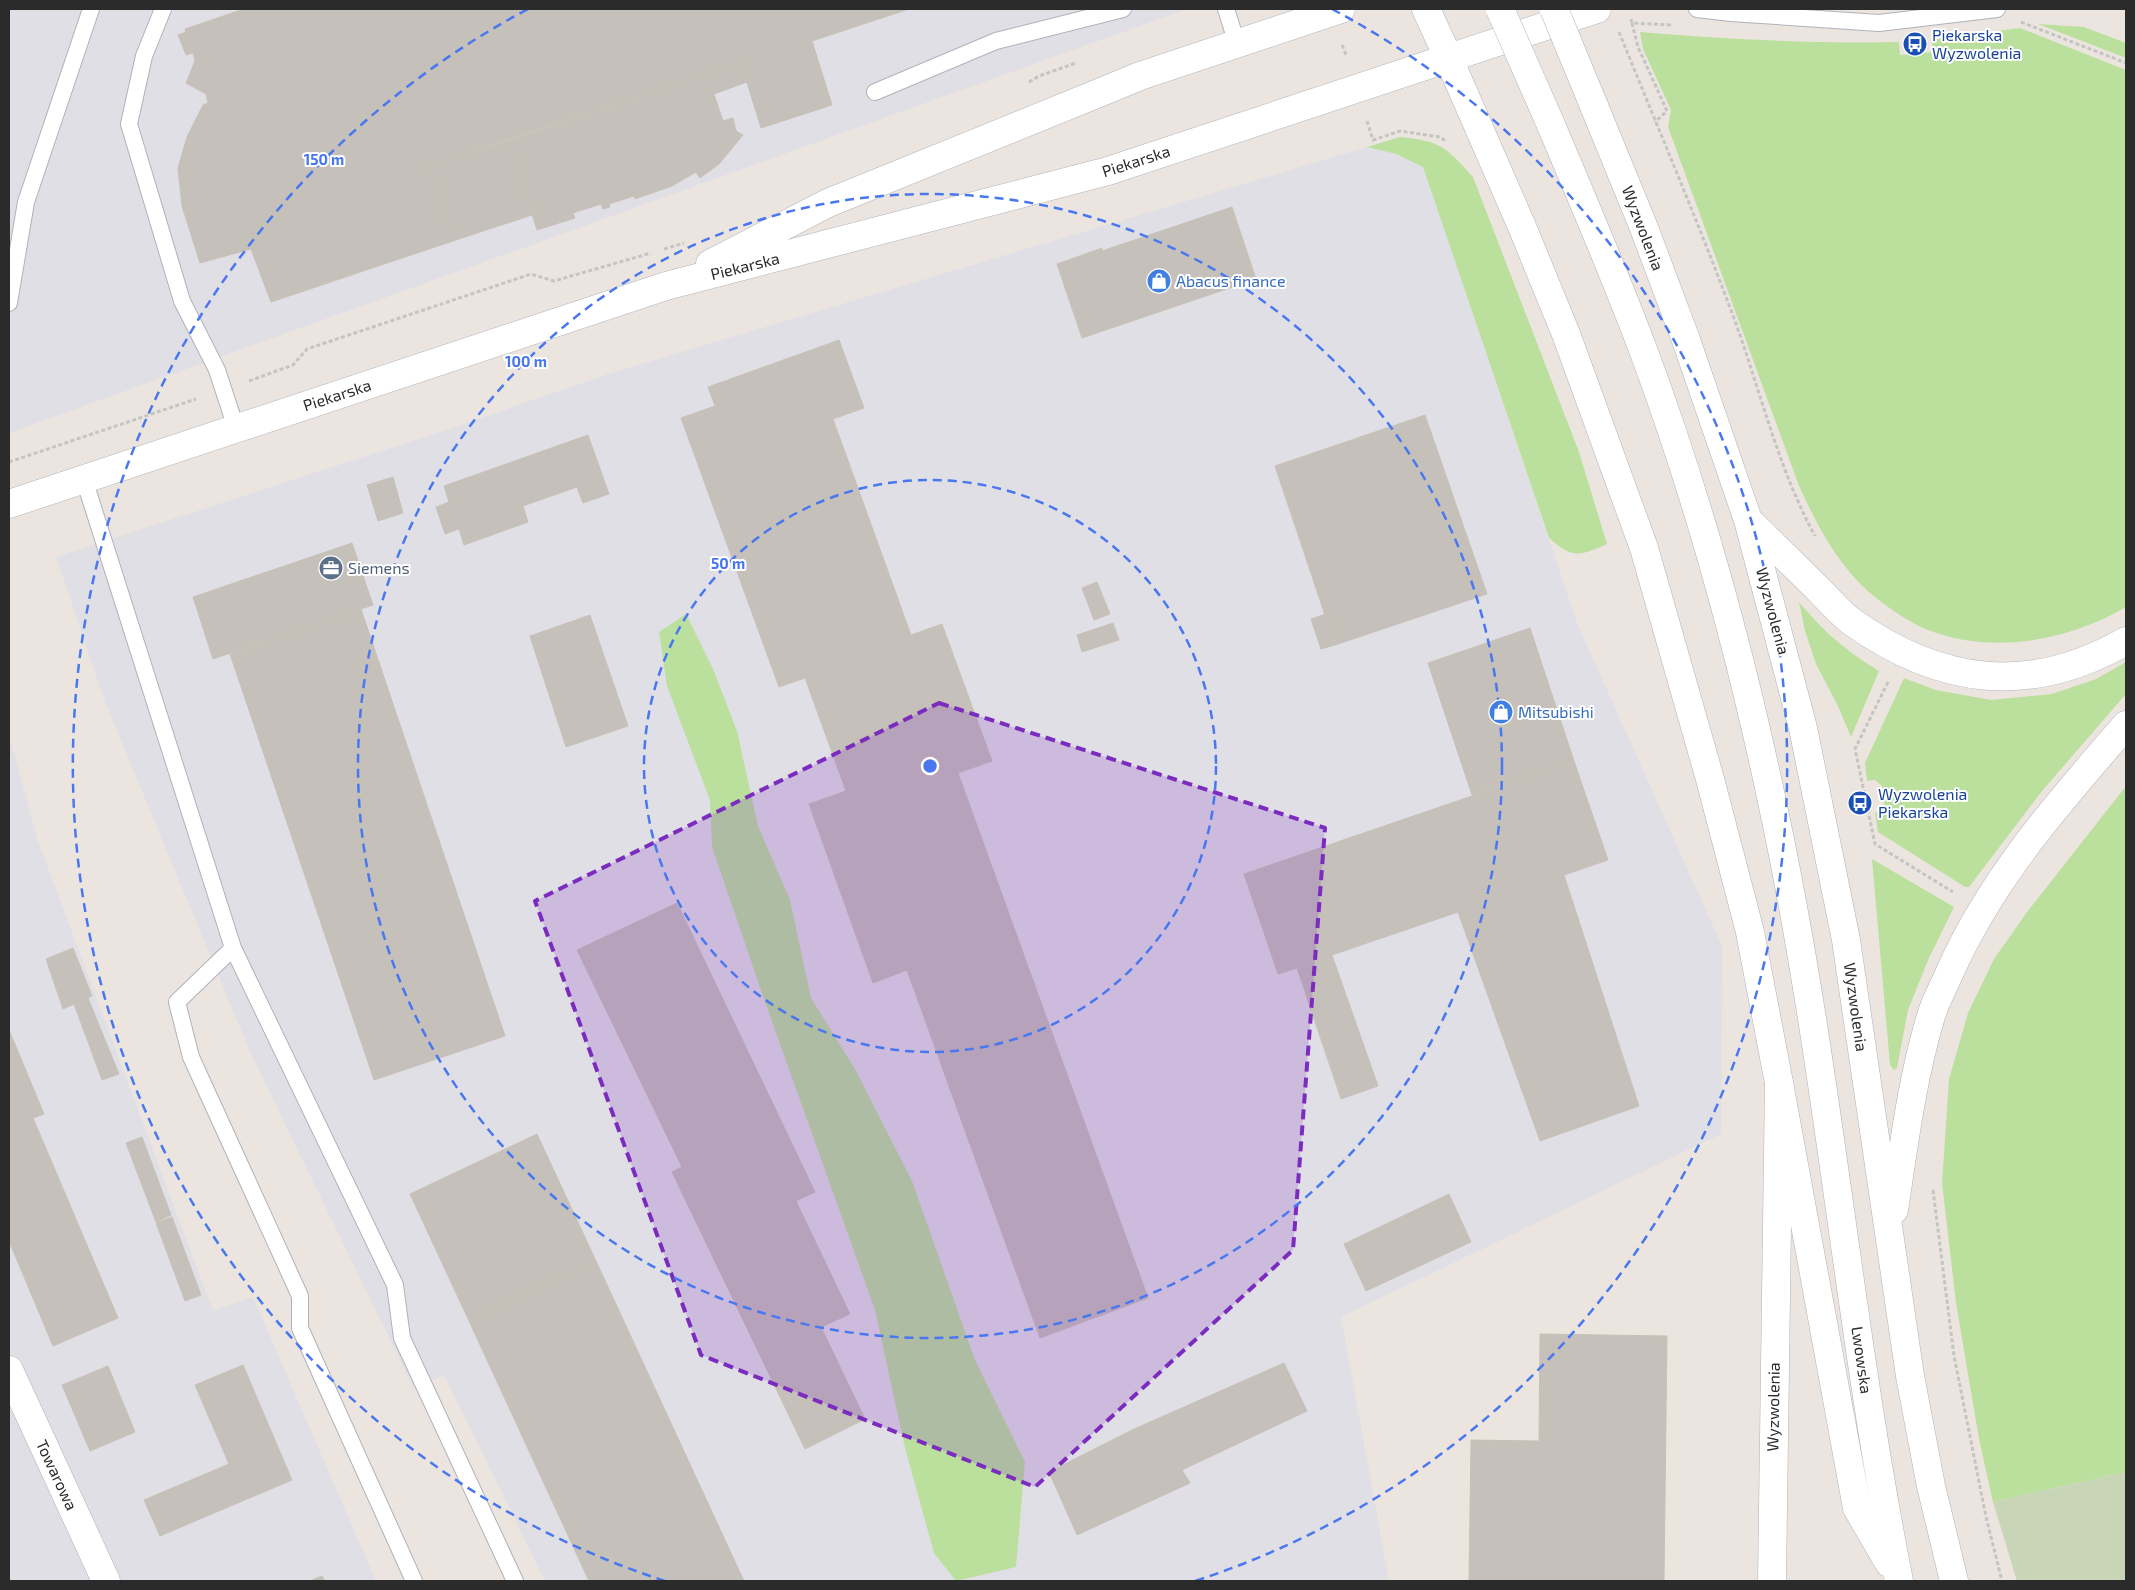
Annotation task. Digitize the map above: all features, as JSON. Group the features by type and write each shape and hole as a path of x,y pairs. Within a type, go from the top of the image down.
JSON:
{"main road":[{"path":"1426,9 1523,229 1566,334 1644,548 1750,932 1856,1508 1899,1580"},
{"name":"Lwowska","path":"1500,9 1646,356 1704,533 1727,613 1758,736 1801,947 1873,1438 1899,1580"},
{"name":"Wyzwolenia","path":"1554,9 1626,183 1686,340 1748,520 1776,623 1823,820 1846,940 1890,1241"},
{"name":"Piekarska","path":"666,286 828,203 1140,76 1336,10"},
{"name":"Piekarska","path":"9,504 666,286 1063,184 1358,89 1448,57 1607,17"},
{"path":"1748,520 1850,621 1902,654 1951,670 2000,678 2050,673 2103,654 2126,641"},
{"path":"1954,1581 1930,1486 1910,1376 1890,1241 1911,1096 1931,1014 1959,951 1982,909 2013,861 2071,788 2126,725"},
{"name":"Wyzwolenia","path":"1772,1581 1779,1083"},
{"name":"Towarowa","path":"9,1370 106,1581"}],"lane":[{"path":"9,302 26,202 91,9"},
{"path":"163,9 144,56 129,124 182,300 217,370 236,428"},
{"path":"875,92 996,41 1123,9"},
{"path":"1226,9 1237,44"},
{"path":"1697,9 1731,13 1879,22 1997,9"},
{"path":"84,479 233,948 395,1285 402,1338 515,1581"},
{"path":"233,948 177,1002 191,1058 300,1296 300,1328 414,1581"}],"path":[{"path":"1336,10 1372,140 1400,131 1440,137 1451,146"},
{"path":"1607,17 1641,86 1656,122 1735,321 1779,457 1798,503 1817,539"},
{"path":"1632,24 1638,47 1667,111 1656,122"},
{"path":"1024,86 1039,76 1083,60"},
{"path":"9,462 293,365 307,349 531,274 554,281 692,241"},
{"path":"1902,654 1855,749 1875,844 1954,892"},
{"path":"1933,1186 1954,1356 1986,1517 2002,1581"}],"highlighted area":[{"path":"939,703 1325,828 1293,1250 1035,1487 701,1355 535,901"}],"shaded area":[{"path":"9,9 1187,9 9,433"},
{"path":"1367,147 1396,154 1423,166 1577,623 1722,946 1721,1134 1341,1317 1389,1581 545,1581 444,1375 414,1389 251,1054 105,702 56,557 449,429 608,374"},
{"path":"9,735 38,841 213,1311 253,1297 376,1581 9,1581"}],"green space":[{"path":"2038,24 2084,27 2126,43 2126,58"},
{"path":"2020,28 2126,70 2126,607 2103,619 2055,636 2029,641 1978,642 1953,638 1928,630 1891,609 1870,593 1858,582 1838,557 1813,515 1799,486 1668,127 1671,110 1643,49 1640,32 1769,40 1899,42 1900,55 1933,52 1932,40"},
{"path":"1400,137 1425,141 1442,147 1473,177 1579,452 1607,544 1590,551 1576,553 1564,549 1549,538 1423,167 1396,154 1367,147"},
{"path":"1799,602 1836,640 1879,671 1851,737 1838,706 1816,664 1805,631"},
{"path":"686,614 713,669 737,731 758,826 790,900 811,998 855,1069 912,1181 975,1360 1025,1462 1016,1567 956,1581 934,1553 905,1448 875,1310 712,847 710,800 667,686 659,632"},
{"path":"2126,662 2126,694 2042,791 1969,887 1965,887 1878,832 1875,813 1885,810 1882,786 1875,780 1867,781 1865,763 1904,678 1936,690 1991,700 2052,694 2096,679"},
{"path":"2126,786 2126,1472 1993,1502 1979,1439 1956,1303 1942,1183 1949,1079 1968,1013 1994,959 2027,912"},
{"path":"1872,859 1954,907 1929,958 1908,1010 1897,1068 1894,1070 1890,1065"},
{"path":"2126,1472 2126,1581 2017,1581 1993,1502"}],"building":[{"path":"240,9 909,9 812,41 832,105 761,128 741,63 429,166 453,241 271,302 251,249 200,263 182,206 178,168 187,137 203,105 208,103 206,94 186,83 195,61 193,53 186,55 178,35 186,32 185,29"},
{"path":"741,63 747,82 714,94 723,121 733,118 736,131 743,135 719,164 700,178 696,172 672,186 635,199 634,196 609,204 610,207 603,209 601,204 573,213 575,218 537,230 508,141"},
{"path":"508,141 532,215 453,241 429,166"},
{"path":"1232,207 1256,279 1082,338 1057,264 1102,248 1102,251"},
{"path":"839,340 864,408 833,419 911,635 942,624 992,761 958,773 1148,1298 1040,1338 907,970 873,983 809,804 846,791 805,678 779,687 681,418 715,406 708,387"},
{"path":"1425,415 1487,594 1335,645 1275,466"},
{"path":"588,435 609,494 583,503 577,487 523,506 528,522 464,545 459,529 445,534 436,507 449,502 444,486"},
{"path":"393,477 403,513 378,521 367,485"},
{"path":"352,543 373,605 213,659 193,597"},
{"path":"1097,582 1110,614 1094,620 1082,588"},
{"path":"361,609 505,1036 374,1080 230,654"},
{"path":"1326,614 1335,645 1321,649 1311,619"},
{"path":"590,615 628,726 566,747 530,636"},
{"path":"1113,623 1119,640 1082,652 1077,635"},
{"name":"Mitsubishi","path":"1530,628 1574,761 1472,795 1428,663"},
{"path":"1574,761 1608,860 1564,875 1639,1106 1540,1141 1458,912 1332,955 1378,1086 1341,1099 1297,968 1278,974 1244,874"},
{"path":"677,903 815,1192 796,1201 850,1314 821,1327 865,1419 805,1449 672,1172 682,1167 577,950"},
{"path":"73,948 92,996 88,998 119,1074 102,1080 74,1004 63,1009 46,959"},
{"path":"9,1030 44,1114 33,1118 118,1318 53,1346 9,1241"},
{"path":"537,1134 596,1261 469,1321 410,1194"},
{"path":"142,1137 171,1215 156,1222 126,1143"},
{"path":"1449,1194 1471,1242 1366,1291 1344,1244"},
{"path":"172,1217 201,1295 185,1301 156,1223"},
{"path":"596,1261 744,1581 589,1581 469,1321"},
{"path":"1540,1334 1667,1336 1664,1581 1469,1581 1471,1440 1539,1441"},
{"path":"1284,1363 1307,1411 1182,1470 1190,1483 1077,1535 1049,1472 1134,1429"},
{"path":"243,1365 292,1480 160,1536 144,1500 229,1464 195,1385"},
{"path":"108,1366 135,1432 90,1451 62,1385"},
{"path":"322,1576 325,1581 310,1581"}],"place":[{"name":"Piekarska Wyzwolenia","path":"1915,44"},
{"name":"Abacus finance","path":"1159,281"},
{"name":"Siemens","path":"331,568"},
{"name":"Mitsubishi","path":"1501,712"},
{"name":"Wyzwolenia Piekarska","path":"1860,803"}]}
